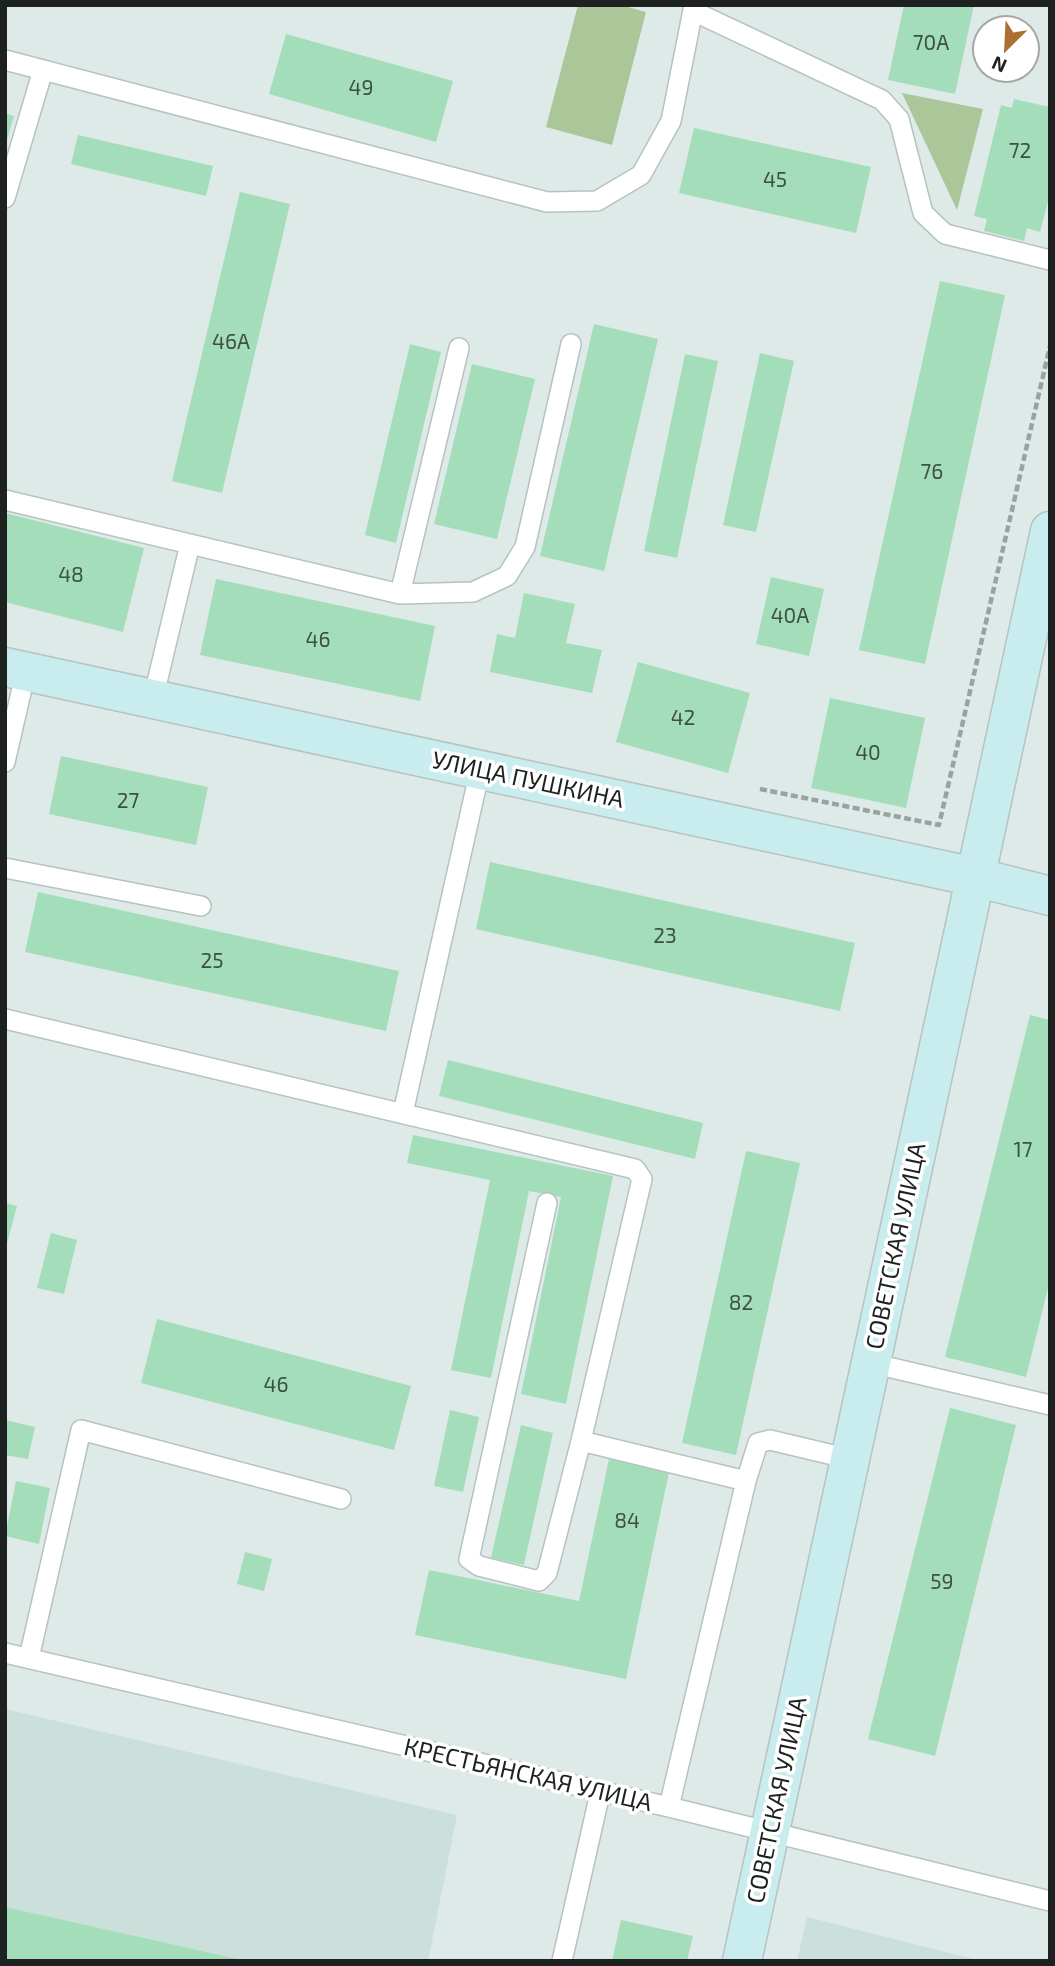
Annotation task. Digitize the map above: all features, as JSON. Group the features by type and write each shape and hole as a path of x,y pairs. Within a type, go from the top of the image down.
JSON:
{"main road":[{"name":"СОВЕТСКАЯ УЛИЦА","path":"742,1961 1050,530"},
{"name":"УЛИЦА ПУШКИНА","path":"15,669 975,877 1050,896"}],"lane":[{"path":"5,60 547,202 597,201 641,175 671,121 693,8 882,100 899,119 923,213 946,234 1050,260"},
{"path":"5,198 43,70"},
{"path":"5,500 401,594 473,592 507,576 525,547 571,344"},
{"path":"401,594 458,348"},
{"path":"153,699 190,544"},
{"path":"5,762 15,669"},
{"path":"403,1114 480,770"},
{"path":"5,868 201,906"},
{"path":"5,1019 635,1169 642,1179 582,1441 547,1573 540,1581 479,1566 469,1559 547,1203"},
{"path":"871,1363 1050,1405"},
{"path":"29,1658 81,1430 341,1499"},
{"path":"670,1807 746,1480 758,1443 770,1440 850,1459"},
{"path":"582,1441 746,1480"},
{"name":"КРЕСТЬЯНСКАЯ УЛИЦА","path":"5,1653 600,1793 670,1807 1050,1901"},
{"path":"562,1961 600,1793"}],"path":[{"path":"748,787 939,825 1050,346"}],"shaded area":[{"path":"5,1709 457,1815 428,1961 5,1961"},
{"path":"807,1917 981,1961 797,1961"}],"green space":[{"path":"578,5 621,5 646,12 612,145 546,127"},
{"path":"902,93 983,109 957,210"}],"building":[{"path":"904,5 974,5 955,94 888,80"},
{"path":"286,34 453,81 436,142 269,94"},
{"path":"1014,99 1050,107 1050,194 1040,232 1027,228 1024,241 984,231 987,219 974,216 1001,105 1012,108"},
{"path":"5,113 14,116 6,143 5,143"},
{"path":"694,128 871,167 856,233 679,193"},
{"path":"78,135 213,166 206,196 71,164"},
{"path":"240,192 290,204 222,493 172,481"},
{"path":"940,281 1005,295 925,664 859,650"},
{"path":"594,324 658,339 604,571 540,556"},
{"path":"410,344 441,352 396,543 365,535"},
{"path":"760,353 794,361 756,532 723,525"},
{"path":"685,354 718,361 677,558 644,551"},
{"path":"472,364 535,379 497,539 434,524"},
{"path":"5,513 144,548 123,632 5,602"},
{"path":"771,577 824,589 809,656 756,644"},
{"path":"216,579 435,626 420,701 200,655"},
{"path":"524,593 575,604 566,643 602,650 592,693 490,672 497,634 515,638"},
{"path":"638,662 750,693 728,773 616,742"},
{"path":"830,698 925,718 906,808 811,788"},
{"path":"61,756 208,787 196,845 49,814"},
{"path":"490,862 855,943 840,1011 476,929"},
{"path":"38,892 399,971 386,1031 25,952"},
{"path":"1030,1015 1050,1020 1050,1280 1026,1377 945,1357"},
{"path":"448,1060 703,1123 695,1159 439,1096"},
{"path":"413,1135 613,1176 566,1404 521,1394 561,1197 529,1191 491,1378 451,1370 490,1180 407,1163"},
{"path":"746,1151 800,1163 736,1455 682,1443"},
{"path":"5,1203 17,1206 6,1247 5,1247"},
{"path":"51,1233 77,1240 64,1294 37,1288"},
{"path":"157,1319 411,1386 394,1450 141,1383"},
{"path":"950,1408 1016,1425 935,1756 868,1739"},
{"path":"450,1410 479,1417 463,1492 434,1486"},
{"path":"5,1420 35,1427 28,1459 5,1455"},
{"path":"521,1425 553,1433 524,1565 491,1558"},
{"path":"609,1459 669,1472 626,1679 415,1635 429,1570 579,1601"},
{"path":"16,1481 50,1488 39,1544 5,1536"},
{"path":"245,1552 272,1559 264,1591 237,1584"},
{"path":"5,1907 242,1960 242,1961 5,1961"},
{"path":"621,1920 693,1936 687,1961 612,1961"}]}
